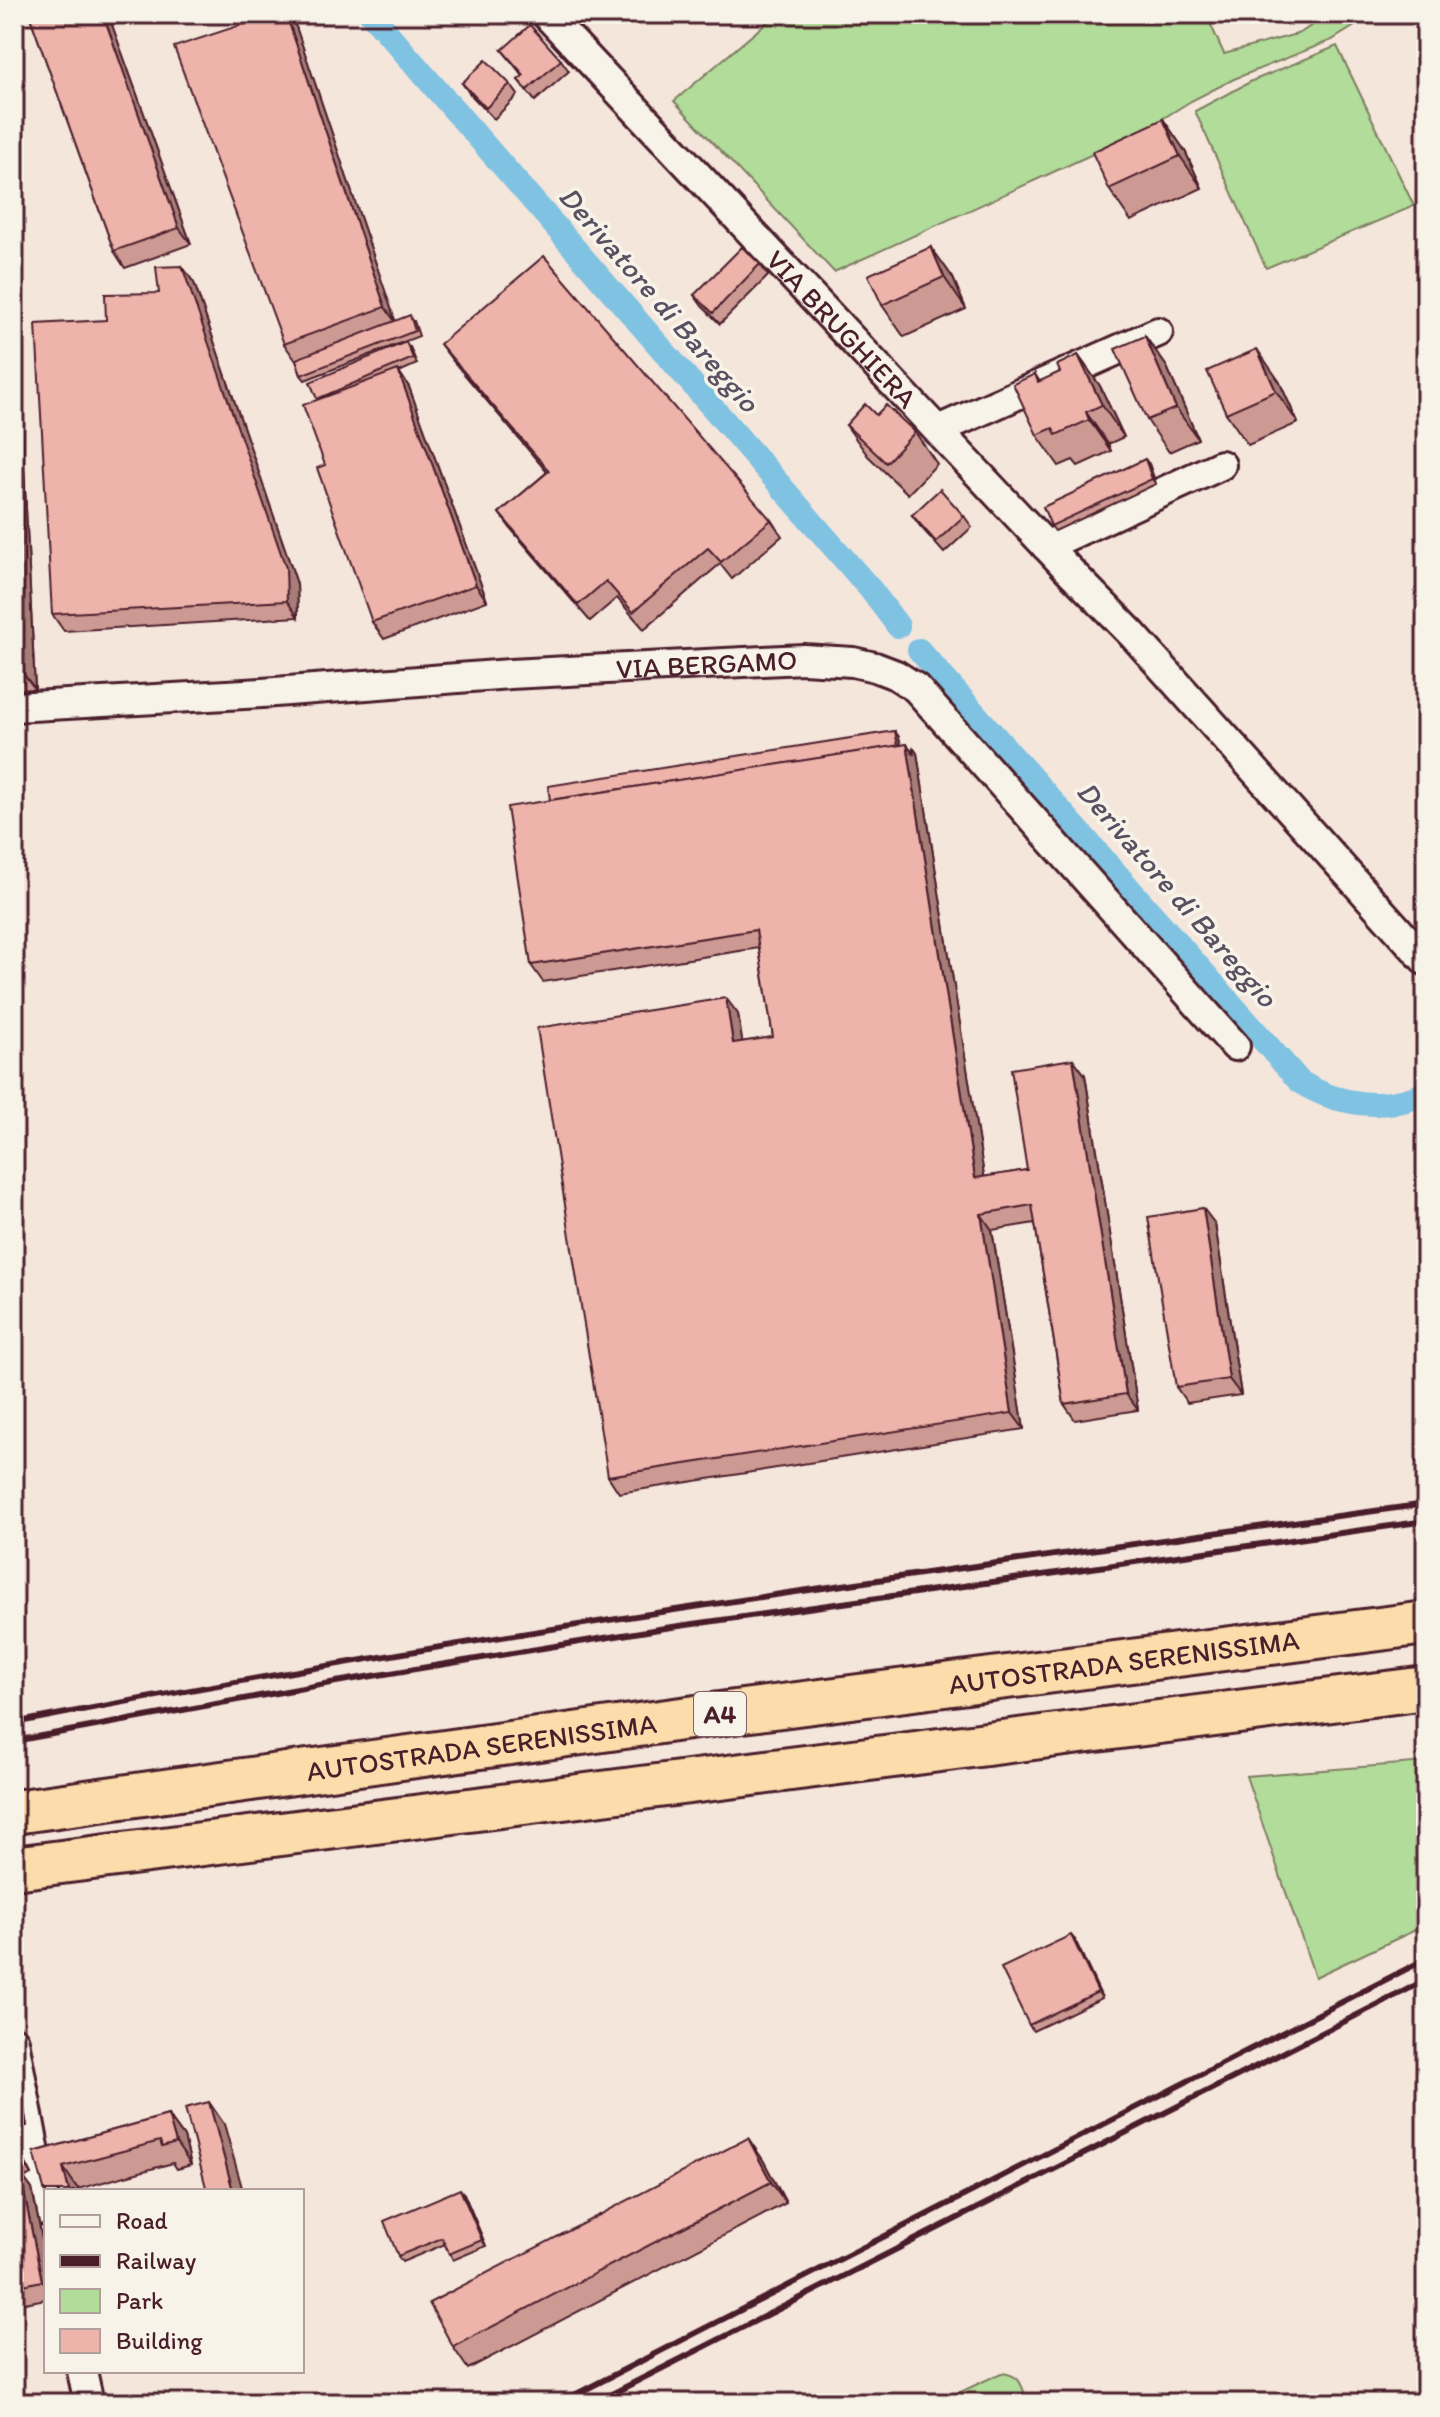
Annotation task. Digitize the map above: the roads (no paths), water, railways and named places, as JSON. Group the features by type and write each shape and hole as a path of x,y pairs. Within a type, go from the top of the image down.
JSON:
{"highway":[{"name":"AUTOSTRADA SERENISSIMA","path":"14,1812 696,1717 1426,1623"},
{"name":"AUTOSTRADA SERENISSIMA","path":"14,1868 1426,1688"}],"street":[{"name":"VIA BRUGHIERA","path":"546,14 1139,642 1426,961"},
{"path":"938,430 1158,332"},
{"path":"1046,546 1221,465"},
{"name":"VIA BERGAMO","path":"14,707 262,693 510,674 803,659 853,662 875,667 896,675 916,688 1235,1046"},
{"path":"14,2041 44,2200"},
{"path":"82,2373 89,2403"}],"waterway":[{"name":"Derivatore di Bareggio","path":"371,14 871,590 898,626"},
{"name":"Derivatore di Bareggio","path":"919,650 1300,1082 1330,1096 1362,1103 1394,1103 1426,1093"}],"railway":[{"path":"14,1723 366,1659 718,1603 1426,1504"},
{"path":"14,1741 336,1682 665,1628 1426,1521"},
{"path":"559,2403 1426,1959"},
{"path":"594,2403 1426,1980"}]}
